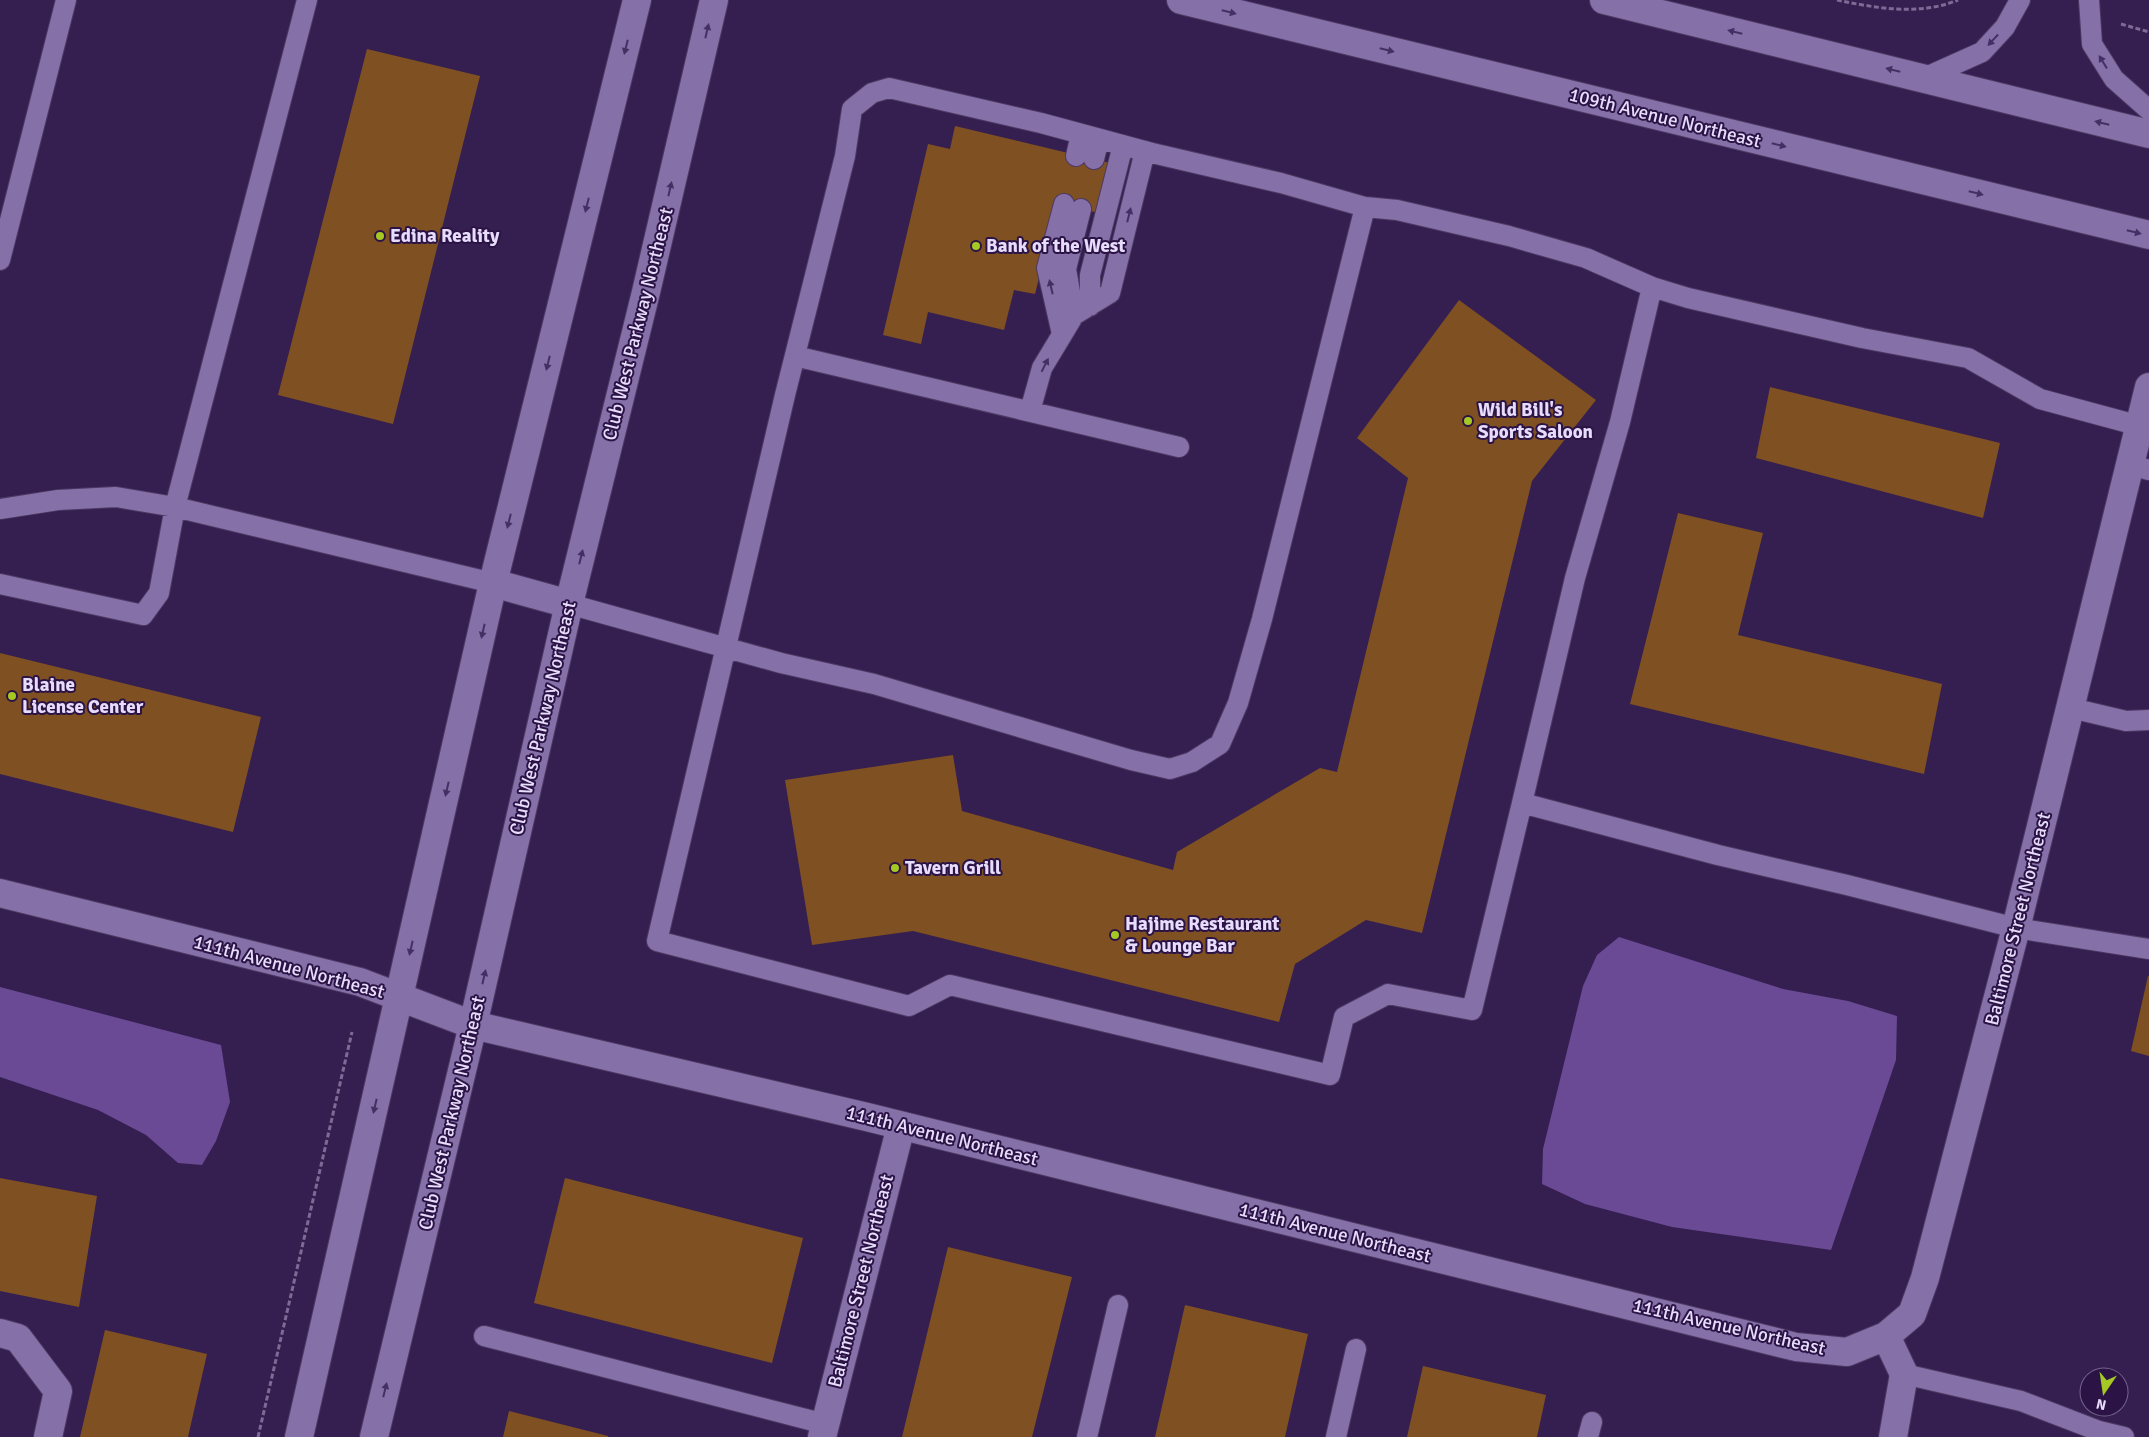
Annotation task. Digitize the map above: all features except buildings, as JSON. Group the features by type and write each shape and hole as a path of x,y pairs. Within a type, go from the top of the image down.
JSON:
{"street":[{"path":"299,1437 493,583 637,0"},
{"name":"Club West Parkway Northeast","path":"374,1437 473,1025 569,604 644,302 714,0"},
{"name":"109th Avenue Northeast","path":"1181,0 2149,235"},
{"path":"1604,0 2149,134"},
{"name":"Baltimore Street Northeast","path":"1886,1336 1912,1314 1924,1278 2016,928 2071,708 2140,468 2140,426 2149,387"},
{"path":"493,583 569,604"},
{"name":"111th Avenue Northeast","path":"0,893 360,982 473,1025 901,1126 1796,1347 1847,1352 1886,1336"},
{"name":"Baltimore Street Northeast","path":"824,1430 901,1126"},
{"path":"0,1333 18,1338 58,1391 48,1437"},
{"path":"1886,1336 1904,1374 1893,1437"}],"lane":[{"path":"0,260 66,0"},
{"path":"0,584 143,615 159,593 175,507 307,0"},
{"path":"1924,78 1982,52 2005,27 2020,0"},
{"path":"2088,0 2092,44 2114,79 2149,110"},
{"path":"1652,286 1620,422 1575,578 1472,1010 1388,994 1344,1017 1330,1075 950,985 909,1006 657,942 845,156 852,109 872,93 889,88 1280,183 1365,207 1397,210 1510,236 1586,258 1652,286 1688,298 1844,334 1968,358 2040,399 2140,426"},
{"path":"1085,158 1090,136"},
{"path":"1082,311 1123,145"},
{"path":"1030,411 1042,368 1062,334 1082,311 1110,294 1145,151"},
{"path":"1062,334 1047,268 1073,207 1066,269 1082,311"},
{"path":"569,604 727,646 781,663 874,684 1131,760 1170,769 1192,762 1220,744 1238,703 1262,619 1365,207"},
{"path":"796,356 1178,447"},
{"path":"0,509 58,500 116,497 175,507 493,583"},
{"path":"2071,708 2126,721 2149,720"},
{"path":"1522,803 1718,855 1847,885 2016,928 2149,949"},
{"path":"1086,1437 1118,1305"},
{"path":"484,1336 824,1430"},
{"path":"1336,1437 1356,1349"},
{"path":"1904,1374 2021,1400 2099,1431 2124,1437"}],"path":[{"path":"1837,0 1874,8 1914,9 1958,0"},
{"path":"2118,23 2149,32"},
{"path":"258,1437 352,1032"}],"shaded area":[{"path":"1619,937 1783,989 1848,1001 1897,1016 1896,1060 1831,1250 1672,1227 1585,1204 1542,1184 1543,1149 1583,986 1597,955"},
{"path":"0,987 221,1045 230,1102 216,1141 202,1165 178,1163 146,1135 98,1110 0,1077"}],"place":[{"name":"Edina Reality","path":"380,236"},
{"name":"Bank of the West","path":"976,246"},
{"name":"Wild Bill's Sports Saloon","path":"1468,421"},
{"name":"Blaine License Center","path":"12,696"},
{"name":"Tavern Grill","path":"895,868"},
{"name":"Hajime Restaurant & Lounge Bar","path":"1115,935"}]}
